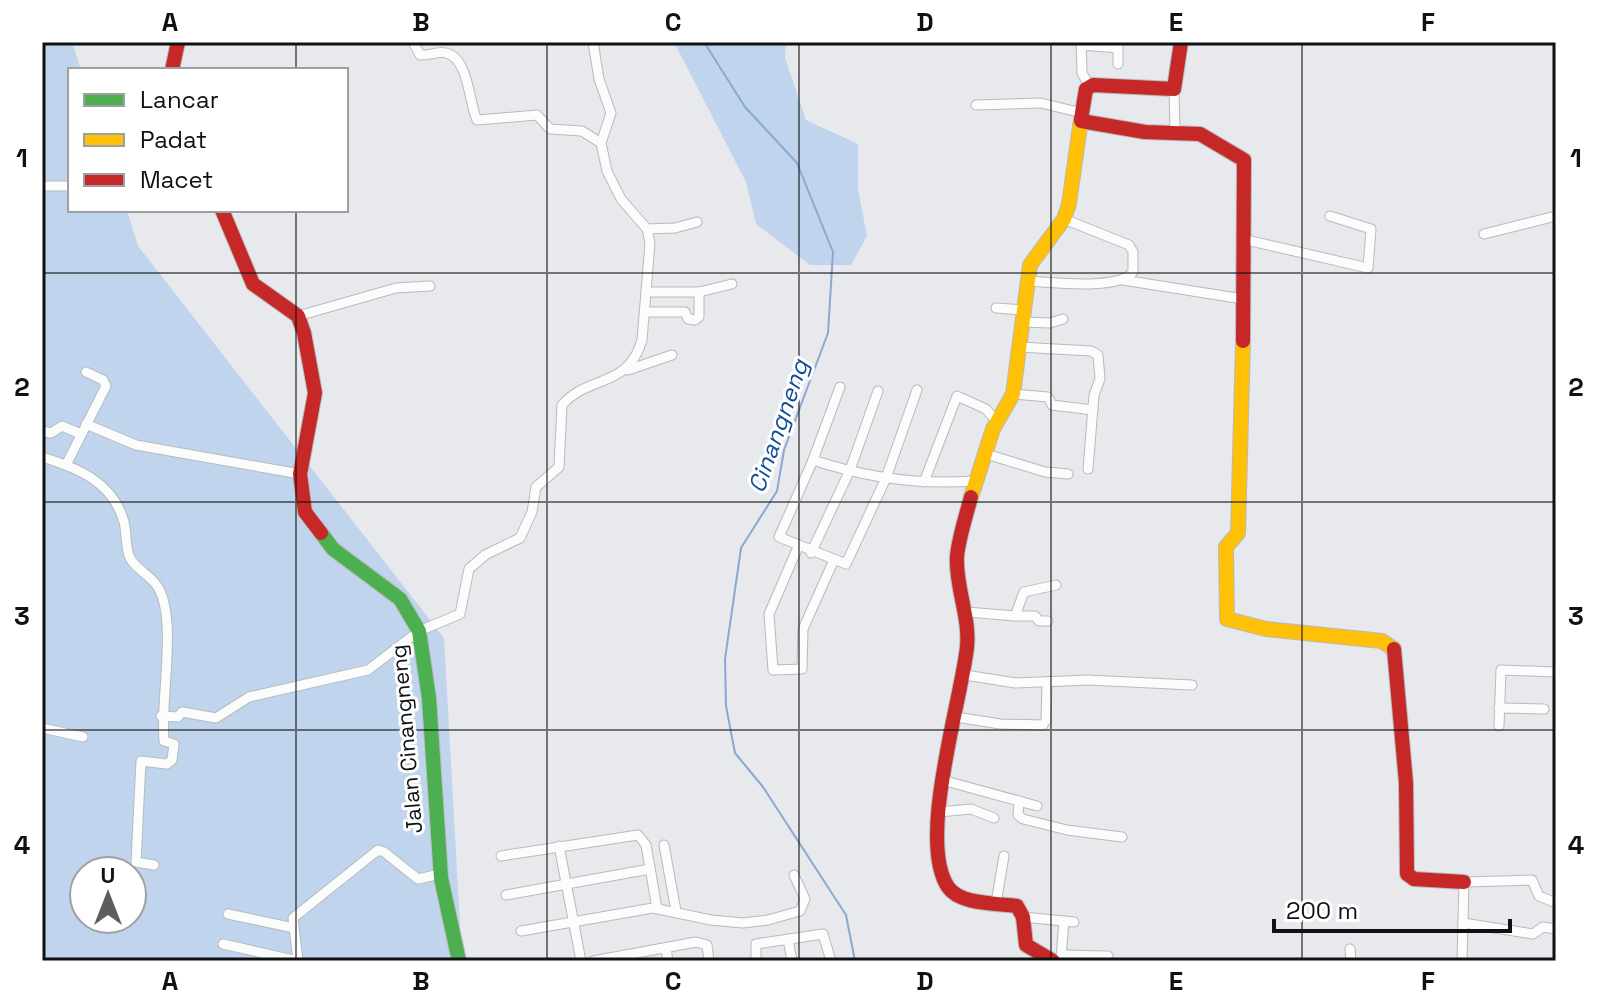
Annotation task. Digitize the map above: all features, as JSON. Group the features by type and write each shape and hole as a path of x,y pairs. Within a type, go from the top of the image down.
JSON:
{"street":[{"path":"172,68 178,42"},
{"path":"413,42 420,55 444,53 451,56 461,69 477,120 537,115 550,129 582,131 601,143"},
{"path":"593,42 599,79 611,113 601,143 614,187 647,229 651,257 638,354 625,372"},
{"path":"1175,132 1174,89 1181,42"},
{"path":"1108,956 1059,959 1026,945 1023,917 1014,905 967,899 946,884 940,860 939,812 942,780 965,675 967,612 957,558 974,481 983,453 1013,394 1026,281 1034,257 1064,219 1076,168 1081,117 1089,85 1082,73 1081,44 1118,48 1118,64"},
{"path":"1089,85 1174,89"},
{"path":"976,105 1041,103 1081,117 1145,132 1200,134 1244,160 1239,529 1226,547 1227,619 1266,629 1382,641 1394,646 1406,783 1407,874 1414,879 1464,882 1532,880 1539,896 1556,903"},
{"path":"42,186 66,186"},
{"path":"223,212 253,284 298,316 396,288 430,286"},
{"path":"1242,239 1368,268 1371,229 1330,216"},
{"path":"1484,234 1556,216"},
{"path":"1064,219 1129,245 1133,252 1133,272 1123,280"},
{"path":"647,229 675,228 697,222"},
{"path":"1026,281 1105,283 1123,280 1243,299"},
{"path":"647,292 699,292 732,284"},
{"path":"645,312 685,312 688,319 695,320 699,317 699,292"},
{"path":"996,308 1050,323 1063,319"},
{"name":"Jalan Cinangneng","path":"298,316 310,357 315,393 300,474 305,512 333,549 400,599 419,631 429,698 440,874 459,961"},
{"path":"1019,347 1095,352 1100,358 1088,469"},
{"path":"161,716 178,717 182,712 216,718 249,697 364,672 419,631 460,614 469,569 485,555 513,544 524,532 536,487 554,473 561,460 559,416 565,401 625,372 672,355"},
{"path":"66,465 106,383 86,372"},
{"path":"840,387 813,460 779,537 841,565 848,560 886,478 917,390"},
{"path":"811,553 850,470 878,391"},
{"path":"1013,394 1048,397 1052,405 1093,410"},
{"path":"924,482 957,396 986,409 997,422"},
{"path":"86,424 136,445 300,474"},
{"path":"42,431 51,433 62,426 81,434"},
{"path":"983,453 1045,472 1068,474"},
{"path":"42,457 66,465 102,484 124,520 129,557 158,586 165,603 167,653 161,716 164,741 174,744 172,760 162,764 142,761 138,804 136,862 154,865"},
{"path":"813,460 886,478 924,482 974,481"},
{"path":"798,547 769,614 773,670 802,669 803,629 833,562"},
{"path":"1015,616 1024,592 1056,585"},
{"path":"967,612 1034,616 1039,621 1048,621"},
{"path":"1499,726 1501,670 1556,672"},
{"path":"965,675 1005,682 1088,680 1192,685"},
{"path":"956,717 990,723 1044,723 1047,682"},
{"path":"1499,708 1544,709"},
{"path":"42,728 83,737"},
{"path":"942,780 1037,806"},
{"path":"1019,801 1018,815 1023,819 1067,830 1122,837"},
{"path":"939,812 971,809 994,818"},
{"path":"501,856 638,835 646,845 657,908"},
{"path":"664,845 676,911"},
{"path":"559,846 581,961"},
{"path":"223,944 298,961 293,918 378,850 418,879 440,874"},
{"path":"996,903 1004,856"},
{"path":"506,895 650,869"},
{"path":"521,931 657,908 711,920 743,923 794,914 800,911 805,899 794,875"},
{"path":"1462,961 1464,882"},
{"path":"228,914 294,928"},
{"path":"1023,917 1069,922 1059,959"},
{"path":"1463,923 1533,934 1546,927 1556,929"},
{"path":"756,961 756,944 823,934 831,961"},
{"path":"788,939 792,961"},
{"path":"593,961 702,942 707,945 709,961"},
{"path":"666,948 668,961"},
{"path":"1350,949 1351,961"}],"shaded area":[{"path":"42,42 72,42 80,68 68,68 68,212 128,212 138,246 444,638 462,961 42,961"},
{"path":"674,42 786,42 785,58 806,120 858,144 858,189 867,236 851,265 810,265 756,224 746,182"}],"waterway":[{"name":"Cinangneng","path":"704,42 745,107 797,163 833,252 828,333 784,450 777,491 741,548 725,659 726,706 735,753 763,787 846,915 855,961"}],"traffic: fast":[{"path":"321,533 333,549 400,599 419,631 429,698 441,878 459,961"}],"traffic: slow":[{"path":"971,497 993,429 1013,394 1030,265 1064,219 1069,204 1081,119"},
{"path":"1243,341 1238,533 1226,547 1227,619 1266,629 1382,641 1394,649"}],"traffic: jam":[{"path":"172,68 178,42"},
{"path":"1081,119 1086,89 1093,85 1174,89 1181,42"},
{"path":"1081,121 1145,132 1200,134 1244,160 1243,341"},
{"path":"223,212 253,284 298,316 304,333 315,393 300,474 305,512 321,533"},
{"path":"971,497 957,556 967,647 939,805 937,838 940,866 948,887 961,897 1017,906 1023,917 1026,945 1053,961"},
{"path":"1394,649 1406,783 1407,874 1414,879 1464,882"}]}
